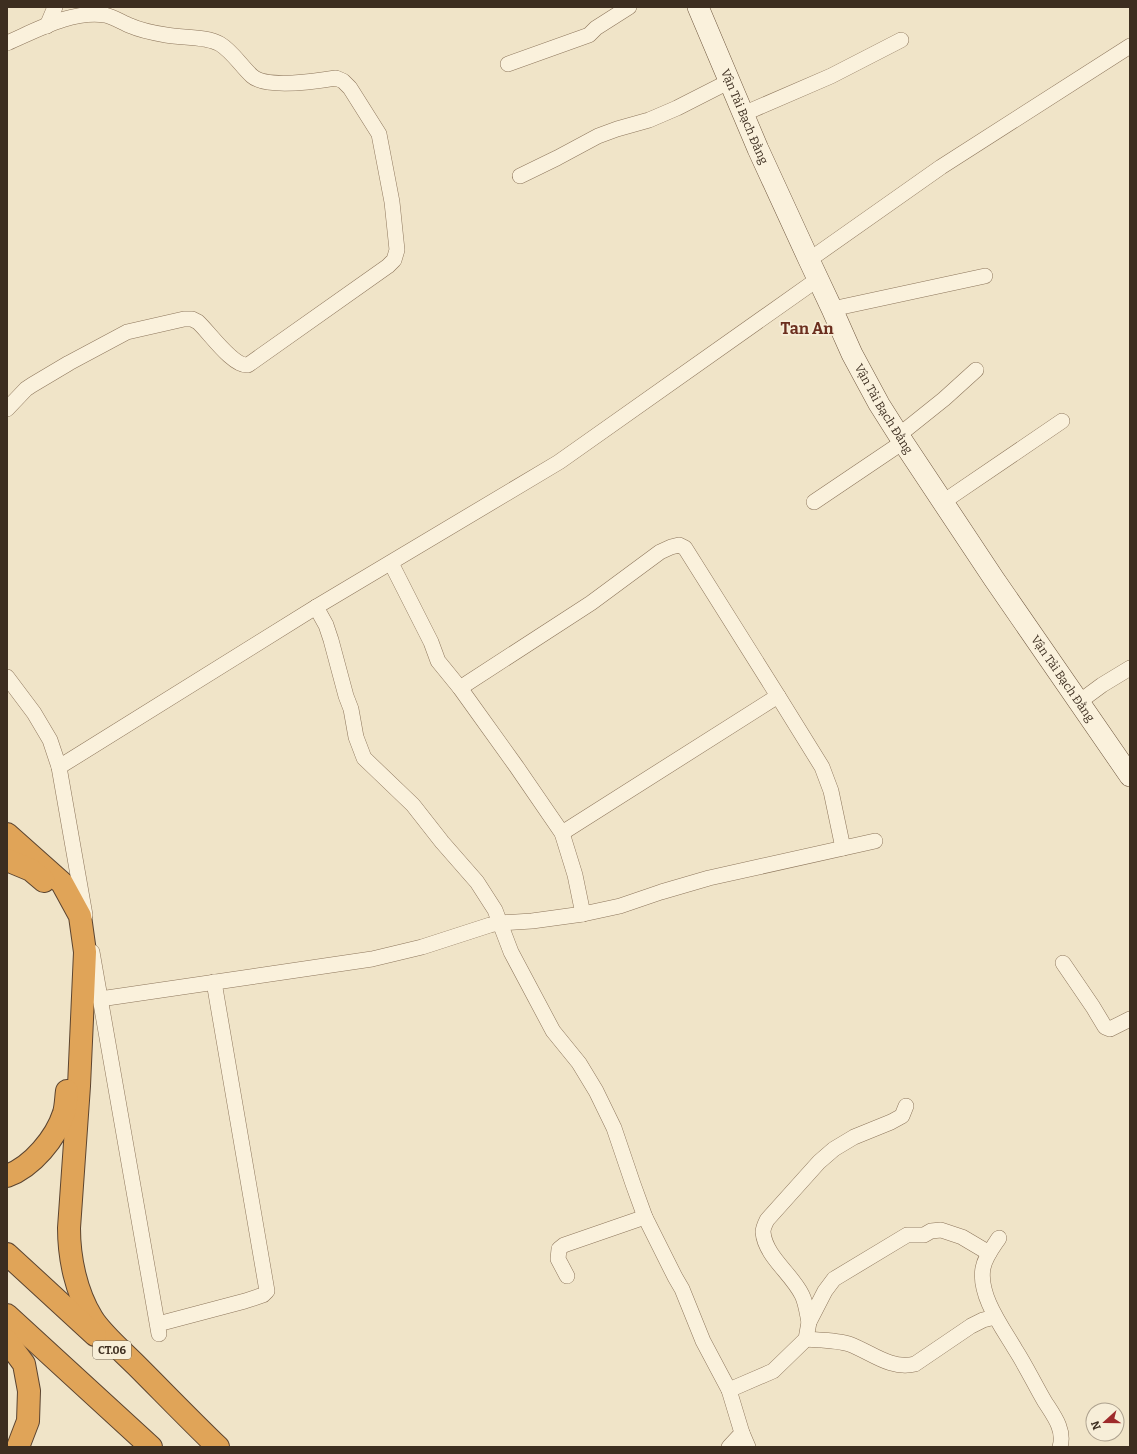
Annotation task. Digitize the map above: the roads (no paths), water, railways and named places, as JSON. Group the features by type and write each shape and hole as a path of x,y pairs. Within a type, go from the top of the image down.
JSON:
{"highway":[{"path":"7,834 62,883 80,916 85,952 79,1086 68,1241 73,1269 81,1296 92,1319 114,1344 217,1447"},
{"path":"7,860 31,870 53,890 69,919 74,954 68,1083 64,1112 53,1136 36,1157 13,1174 7,1176"},
{"name":"CT.06","path":"7,1254 217,1447"},
{"path":"7,1316 150,1447"},
{"path":"7,1341 24,1364 29,1391 28,1421 18,1447"}],"street":[{"path":"47,26 55,7"},
{"path":"508,64 589,35 596,28 628,7"},
{"name":"Vận Tải Bạch Đằng","path":"698,7 743,114 852,354 901,439 1079,702 1128,771"},
{"path":"7,43 75,16 92,14 107,15 132,27 148,31 220,43 254,78 263,81 284,84 336,78 343,81 361,104 379,134 392,202 397,250 394,260 388,266 248,365 237,362 225,352 198,322 192,319 184,319 127,332 32,385 26,389 7,409"},
{"path":"743,114 831,76 901,40"},
{"path":"809,260 941,167 1130,46"},
{"path":"520,176 598,136 649,120 677,108 730,81"},
{"path":"832,309 985,276"},
{"path":"59,767 316,607 559,462 818,279"},
{"path":"814,502 901,439 976,370"},
{"path":"943,502 1062,421"},
{"path":"460,688 591,603 660,552 679,545 685,548 822,767 831,792 843,848"},
{"path":"391,563 431,642 438,661 460,688 562,833 575,875 584,914"},
{"path":"316,607 326,626 331,640 351,709 356,737 364,758 413,806 477,882 495,910 511,952 553,1031 579,1063 596,1091 614,1128 645,1217 682,1289 703,1341 729,1390 748,1447"},
{"path":"1079,702 1102,685 1130,668"},
{"path":"7,677 34,713 50,740 59,767 158,1329 263,1295 267,1291 214,982"},
{"path":"562,833 778,696"},
{"path":"100,999 372,959 422,947 500,923 532,921 584,914 620,906 709,878 874,841"},
{"path":"1063,963 1105,1027 1110,1029 1130,1019"},
{"path":"809,1322 803,1296 766,1243 763,1230 767,1220 819,1162 834,1149 854,1137 902,1116 906,1106"},
{"path":"567,1276 558,1259 559,1249 564,1245 645,1217"},
{"path":"729,1390 773,1371 806,1339 809,1322 825,1291 834,1280 907,1235 911,1234 919,1236 931,1231 941,1230 962,1237 989,1254"},
{"path":"999,1238 989,1254 983,1268 985,1289 995,1317 1056,1419 1061,1431 1062,1441 1060,1447"},
{"path":"806,1339 847,1343 892,1364 905,1366 915,1364 971,1326 983,1320 995,1317"},
{"path":"729,1447 742,1432"}],"district":[{"name":"Tan An","path":"807,328"}]}
